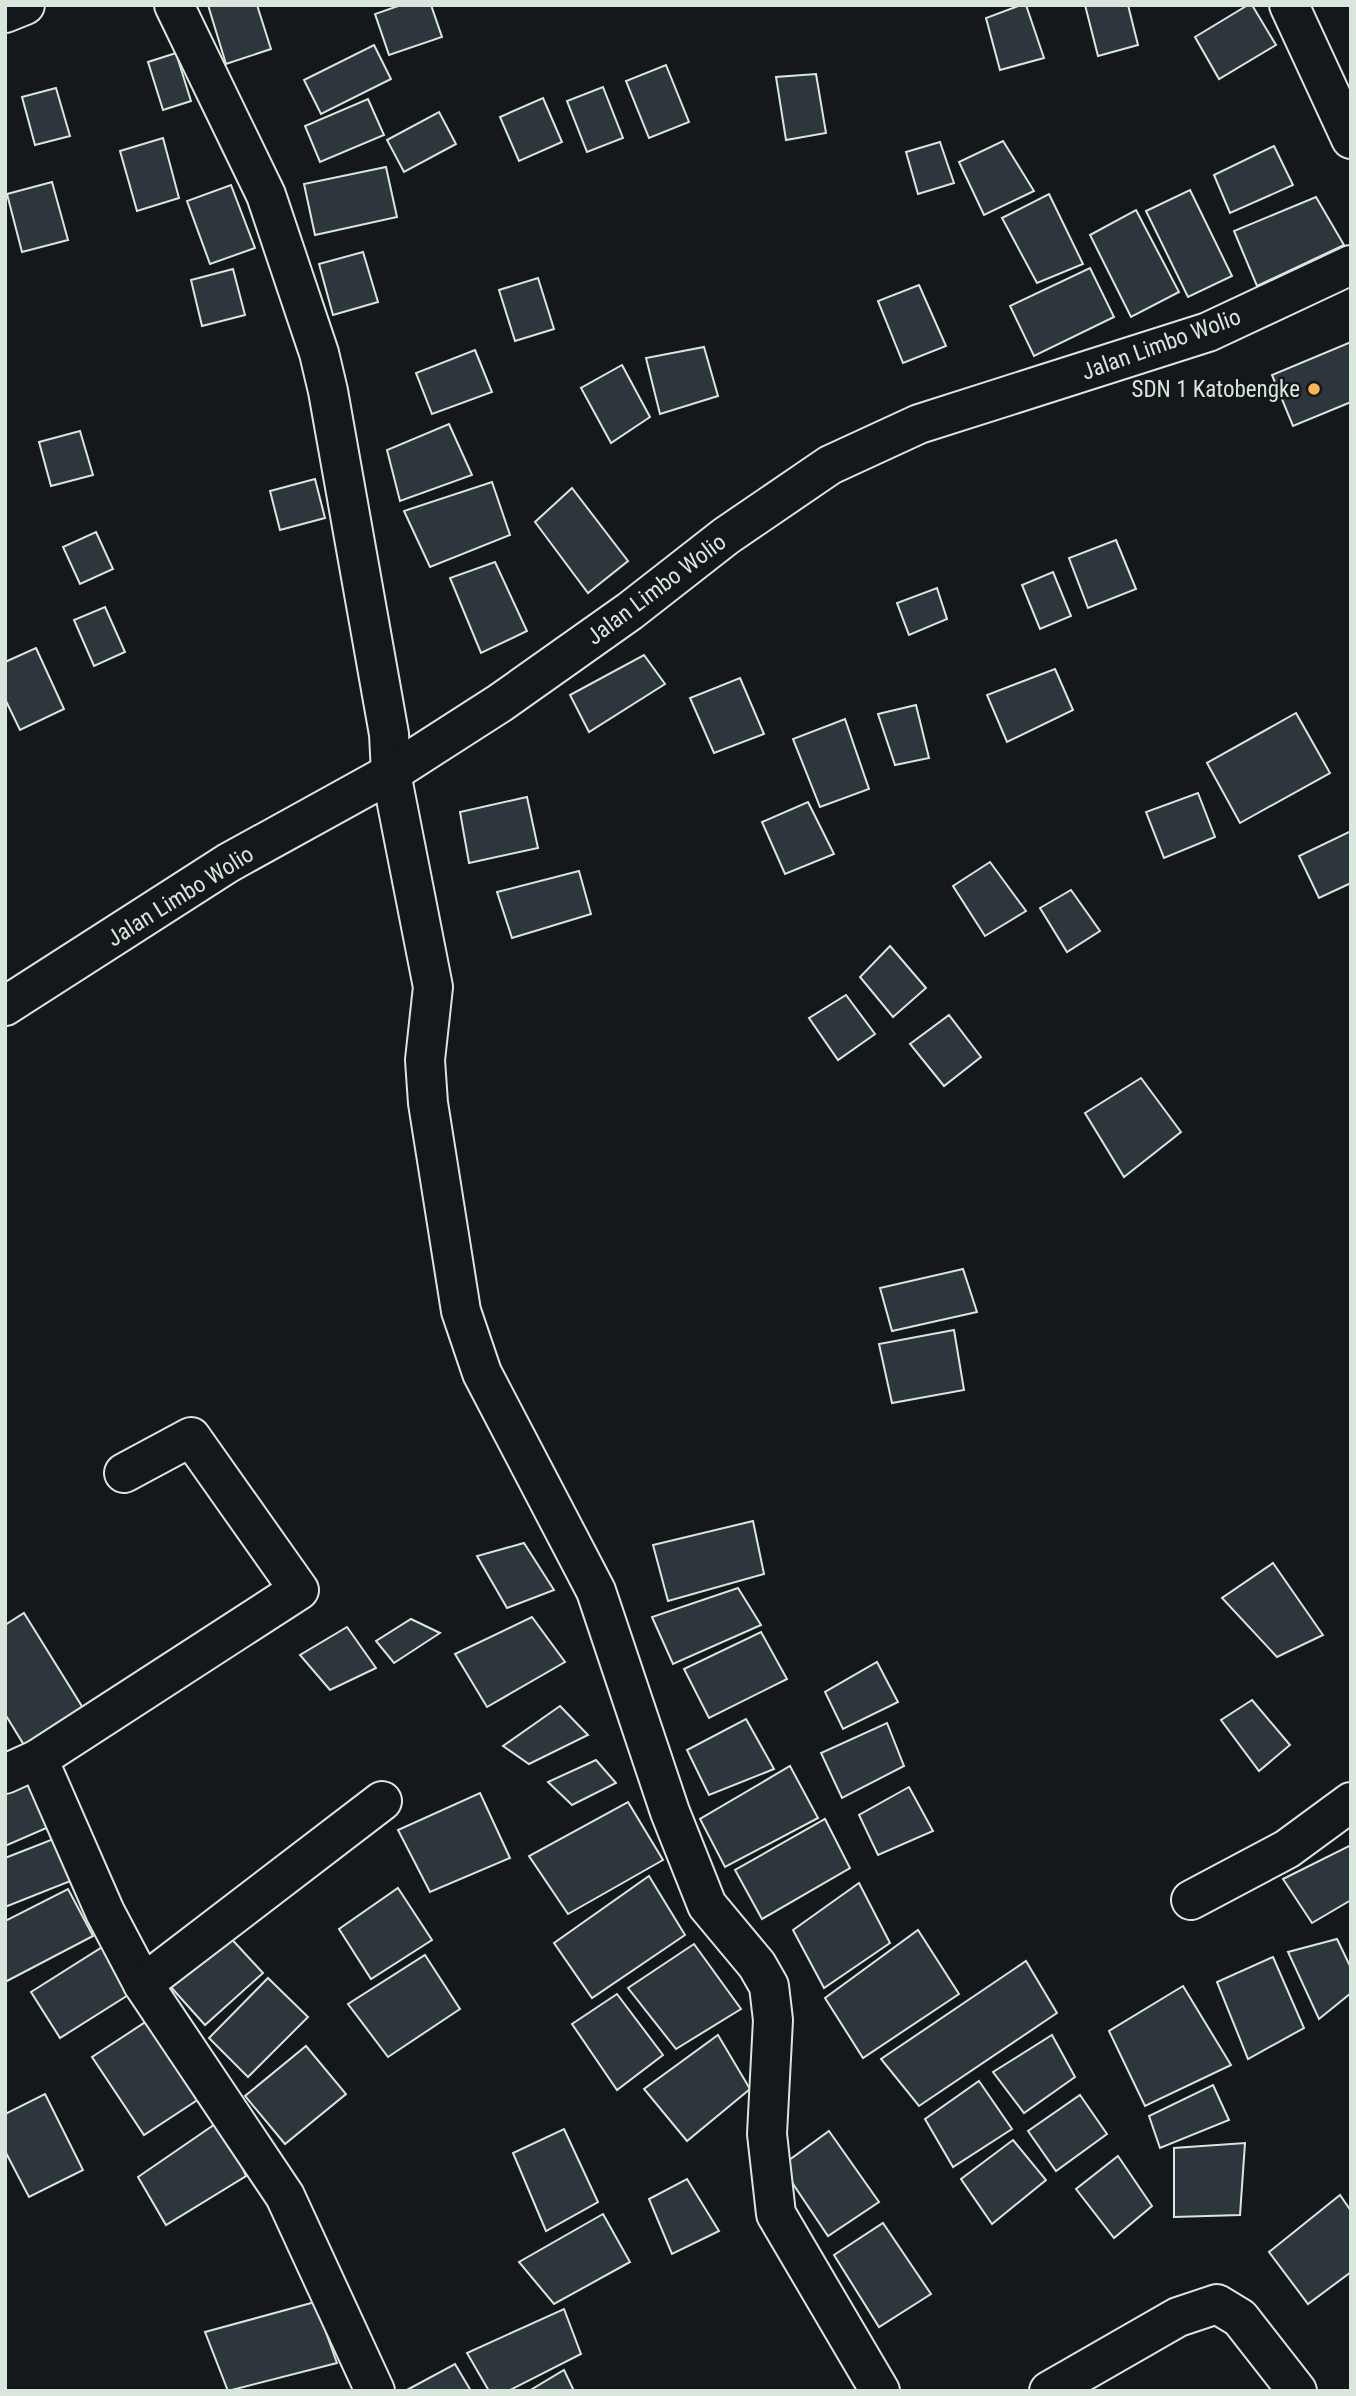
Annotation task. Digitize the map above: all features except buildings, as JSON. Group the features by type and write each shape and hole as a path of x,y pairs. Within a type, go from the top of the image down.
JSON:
{"main road":[{"path":"5,13 25,5"},
{"path":"174,5 267,195 319,353 358,549 389,734 391,773 433,987 425,1059 428,1103 461,1311 482,1373 596,1591 670,1812 707,1905 757,1965 769,1986 774,2020 767,2134 776,2214 880,2391"},
{"path":"1289,5 1351,139"},
{"name":"Jalan Limbo Wolio","path":"5,1006 228,863 391,773 500,703 630,611 726,536 830,465 919,424 1208,332 1351,265"},
{"path":"124,1473 191,1437 299,1590 22,1766 144,1984 285,2196 375,2391"},
{"path":"144,1984 382,1801"},
{"path":"1191,1900 1287,1849 1351,1802"},
{"path":"1049,2391 1178,2316 1217,2304 1240,2318 1297,2391"}],"place":[{"name":"SDN 1 Katobengke","path":"1314,389"}]}
